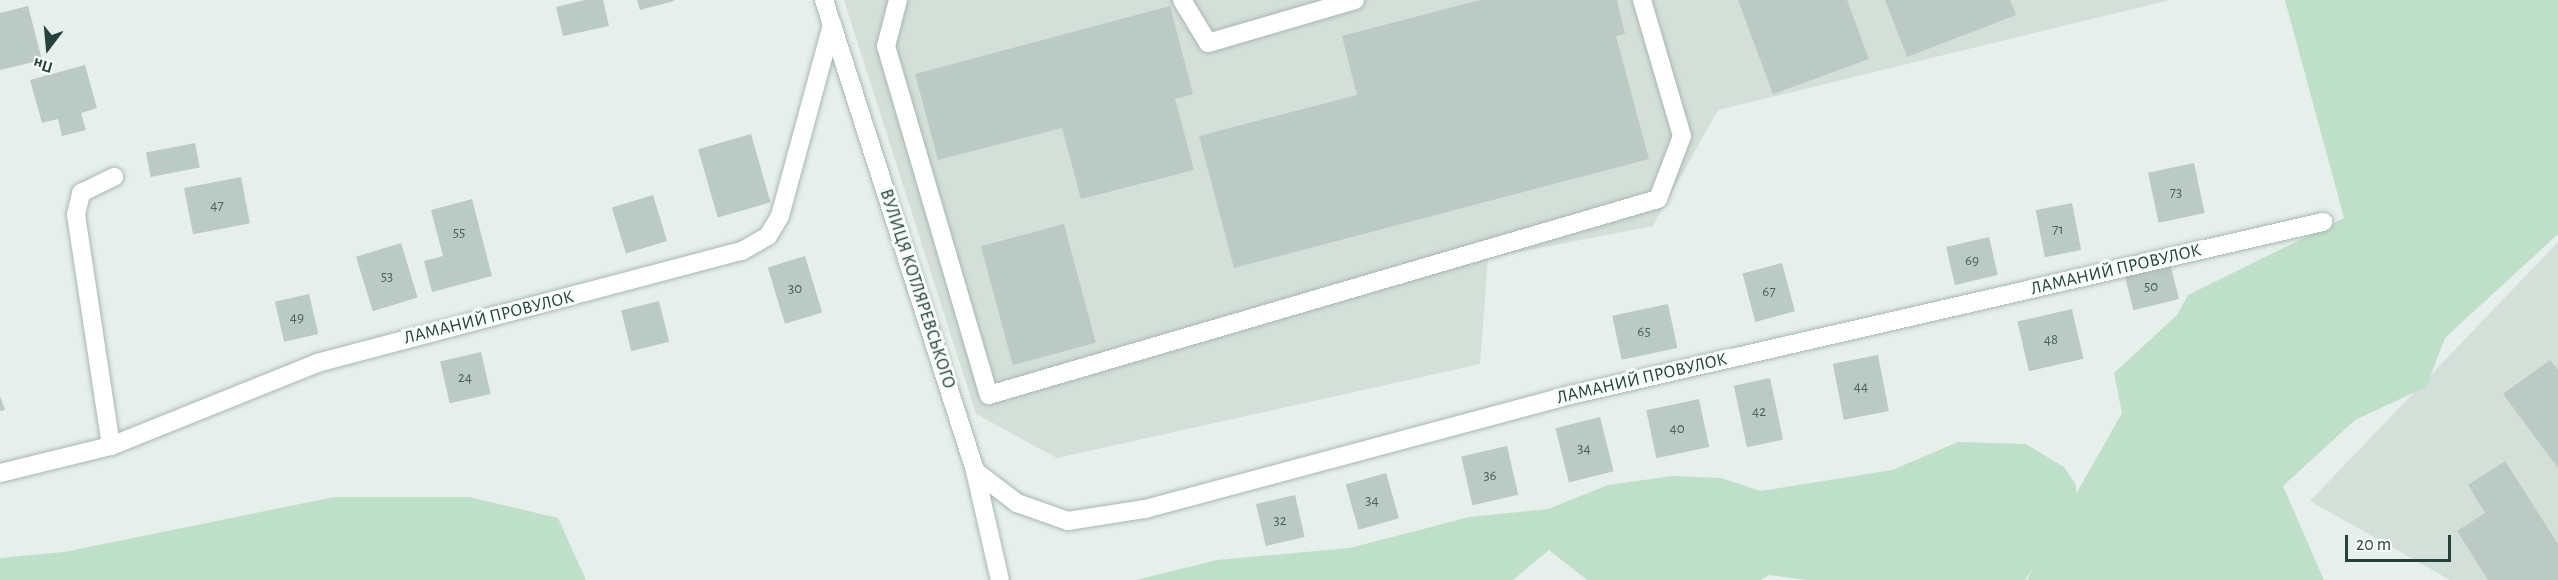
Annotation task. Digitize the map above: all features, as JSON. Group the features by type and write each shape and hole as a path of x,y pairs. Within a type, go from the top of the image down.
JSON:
{"street":[{"name":"ВУЛИЦЯ КОТЛЯРЕВСЬКОГО","path":"824,0 975,471 1000,580"},
{"path":"898,0 886,46 989,395 1658,199 1682,136 1642,0"},
{"path":"1182,0 1208,43 1355,0"},
{"name":"ЛАМАНИЙ ПРОВУЛОК","path":"0,473 111,446 317,363 466,321 652,277 742,251 768,236 780,216 792,181 832,24"},
{"path":"111,446 76,215 81,193 114,177"},
{"name":"ЛАМАНИЙ ПРОВУЛОК","path":"975,471 1017,503 1068,521 1145,509 1571,395 2323,222"}],"shaded area":[{"path":"844,0 2170,0 1718,110 1653,226 1488,258 1480,364 1057,458 976,414"},
{"path":"2558,242 2558,580 2450,580 2310,501"}],"green space":[{"path":"2285,0 2558,0 2558,234 2445,338 2426,387 2355,420 2283,486 2324,580 2027,580 2034,567 2025,580 1807,580 1769,575 1761,580 1587,580 1549,550 1513,580 1136,580 1217,560 1350,548 1469,517 1548,509 1608,485 1672,476 1721,478 1761,491 1892,470 1958,442 2026,444 2064,467 2076,485 2076,494 2122,413 2114,373 2177,315 2188,295 2344,218"},
{"path":"334,497 469,497 558,518 586,580 0,580 0,558 64,552"}],"building":[{"path":"585,0 603,0 609,26 563,36 556,7"},
{"path":"637,0 674,0 674,1 640,10"},
{"path":"1480,0 1617,0 1625,34 1616,36 1649,159 1234,268 1199,136 1357,95 1342,36"},
{"path":"1738,0 1847,0 1869,59 1773,94"},
{"path":"1885,0 2010,0 2016,15 1907,57"},
{"path":"28,6 42,60 0,70 0,13"},
{"path":"1170,6 1193,94 1175,99 1194,170 1081,199 1062,128 938,160 915,74"},
{"path":"85,65 97,108 81,113 86,130 62,136 58,119 42,123 30,80"},
{"path":"751,134 771,202 718,217 698,149"},
{"path":"195,143 200,168 151,177 146,153"},
{"path":"2194,163 2205,213 2159,223 2148,173"},
{"path":"241,177 250,223 193,234 184,188"},
{"path":"653,195 667,241 626,253 612,208"},
{"path":"472,199 492,276 432,292 424,261 443,256 431,210"},
{"path":"2072,203 2081,250 2045,257 2036,210"},
{"path":"1064,224 1096,343 1013,365 981,246"},
{"path":"1989,237 1998,275 1955,285 1946,247"},
{"path":"401,243 418,298 373,311 356,257"},
{"path":"805,256 822,312 785,324 768,267"},
{"path":"1782,263 1795,311 1755,322 1742,274"},
{"path":"2170,263 2179,299 2133,310 2124,274"},
{"path":"309,294 318,334 284,342 275,302"},
{"path":"659,301 669,342 631,351 621,310"},
{"path":"1668,304 1677,348 1622,360 1612,316"},
{"path":"2072,309 2083,359 2029,371 2017,322"},
{"path":"481,352 491,394 450,403 440,361"},
{"path":"1878,355 1889,411 1844,420 1833,364"},
{"path":"2550,360 2558,370 2558,468 2503,394"},
{"path":"1770,378 1783,440 1747,447 1734,386"},
{"path":"0,396 5,410 0,411"},
{"path":"1699,399 1709,447 1656,458 1646,410"},
{"path":"1600,417 1614,471 1569,482 1555,428"},
{"path":"1507,446 1518,495 1472,505 1461,457"},
{"path":"2505,461 2558,544 2558,580 2488,580 2457,531 2485,513 2468,485"},
{"path":"1386,473 1399,518 1359,530 1346,485"},
{"path":"1295,495 1305,537 1266,546 1256,504"}]}
